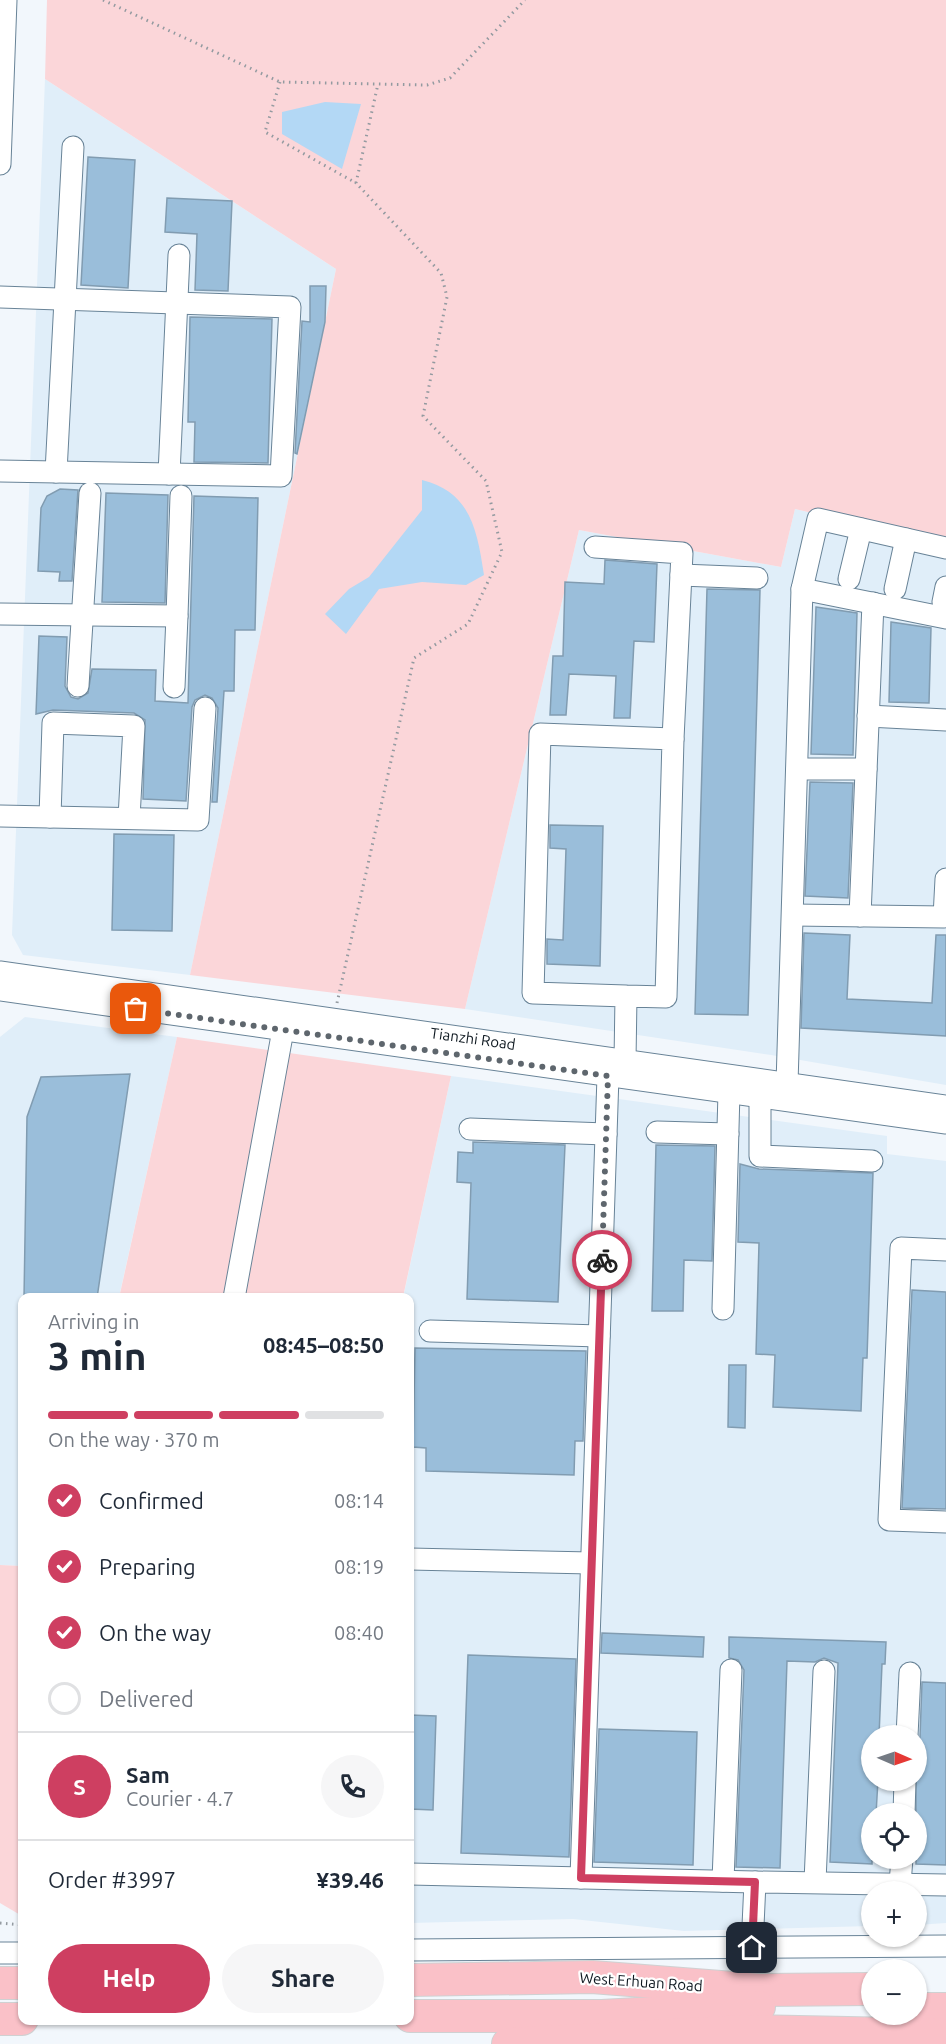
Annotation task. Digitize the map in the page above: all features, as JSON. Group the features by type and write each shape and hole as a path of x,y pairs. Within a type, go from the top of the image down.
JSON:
{"highway":[{"name":"West Erhuan Road","path":"414,1980 592,1977 759,1990 861,1989"},
{"path":"0,1983 18,1983"},
{"path":"927,1988 946,1988"},
{"name":"West Erhuan Road","path":"414,2016 602,2016 758,2007 861,2008"},
{"path":"927,2009 946,2009"},
{"path":"602,2016 745,2031"},
{"path":"0,2019 18,2019"},
{"path":"508,2044 745,2031 946,2035"}],"street":[{"path":"0,164 4,12"},
{"path":"56,472 73,147"},
{"path":"169,474 179,255"},
{"path":"0,297 290,307 281,476 0,471"},
{"path":"78,686 90,493"},
{"path":"174,687 181,496"},
{"path":"788,1084 802,589 818,519 946,548"},
{"path":"849,579 861,529"},
{"path":"895,589 906,539"},
{"path":"595,548 682,553 666,997 532,993 540,734 674,739"},
{"path":"681,575 757,578"},
{"path":"802,589 873,603 945,602"},
{"path":"860,916 873,603"},
{"path":"0,614 177,616"},
{"path":"0,816 198,820 205,708"},
{"path":"868,716 946,720"},
{"path":"50,817 53,723 134,726 129,818"},
{"path":"797,769 866,769"},
{"path":"793,915 945,917 946,879"},
{"name":"Tianzhi Road","path":"0,972 946,1106"},
{"name":"Tianzhi Road","path":"0,990 946,1123"},
{"path":"625,1061 626,996"},
{"path":"235,1293 283,1030"},
{"path":"581,1878 608,1076"},
{"path":"723,1309 729,1092"},
{"path":"760,1097 760,1156 872,1161"},
{"path":"470,1129 606,1134"},
{"path":"657,1132 728,1134"},
{"path":"946,1250 901,1248 889,1520 946,1522"},
{"path":"430,1331 599,1336"},
{"path":"414,1559 591,1563"},
{"path":"723,1881 731,1670"},
{"path":"815,1882 824,1671"},
{"path":"908,1725 910,1673"},
{"path":"414,1874 861,1883"},
{"path":"752,1948 755,1882"},
{"path":"927,1885 946,1885"},
{"path":"414,1950 946,1946"},
{"path":"0,1953 18,1953"}],"path":[{"path":"103,0 280,82 427,85 450,78 525,0"},
{"path":"280,82 265,132 356,183 441,273 447,297 423,416 486,481 501,552 468,624 414,658 333,1019"},
{"path":"356,183 378,84"},
{"path":"0,1923 18,1925"}],"shaded area":[{"path":"47,0 946,0 946,544 795,509 781,567 579,530 465,1009 190,975 336,269 45,79"},
{"path":"45,79 336,269 190,975 23,955 12,935"},
{"path":"795,509 946,544 946,1085 771,1055 465,1009 579,530 781,567"},
{"path":"25,1017 177,1037 120,1293 18,1293 18,1566 0,1565 0,1037"},
{"path":"177,1037 451,1076 404,1293 120,1293"},
{"path":"451,1076 887,1136 887,1154 946,1161 946,1923 927,1924 927,1881 861,1881 861,1926 684,1931 573,1919 414,1923 414,1293 404,1293"},
{"path":"0,1565 18,1566 18,1914 0,1903"}],"water":[{"path":"325,102 361,104 342,169 282,134 282,112"},
{"path":"422,480 451,494 469,515 478,543 484,575 466,585 422,582 379,589 346,634 325,614 349,589 369,577 422,510"}],"building":[{"path":"88,157 135,160 128,288 81,285"},
{"path":"167,198 232,201 228,291 195,290 197,234 165,232"},
{"path":"310,286 326,286 325,322 297,454 295,453 302,321 310,322"},
{"path":"190,317 272,319 268,463 194,462 195,422 188,422"},
{"path":"60,489 78,490 72,581 59,581 60,572 38,571 41,508 47,496"},
{"path":"106,493 168,495 165,603 102,602"},
{"path":"194,496 258,498 255,630 235,630 234,691 224,691 217,802 212,802 218,708 212,698 205,695 195,700 192,707 186,801 143,799 145,720 134,713 53,710 36,714 39,636 67,637 65,686 71,697 78,699 88,693 92,669 156,670 155,701 188,703"},
{"path":"605,560 657,564 654,642 634,641 630,718 614,718 616,676 569,674 566,715 550,715 553,656 563,656 565,582 604,584"},
{"path":"707,589 760,590 748,1015 695,1014"},
{"path":"816,607 857,613 853,755 811,754"},
{"path":"891,622 931,628 929,703 889,702"},
{"path":"810,782 853,783 848,898 805,896"},
{"path":"550,825 603,826 600,966 547,964 547,939 563,940 566,849 550,848"},
{"path":"114,834 174,835 172,931 112,930"},
{"path":"804,933 850,935 847,999 932,1003 936,935 946,935 946,1036 801,1028"},
{"path":"130,1074 98,1293 24,1293 27,1117 41,1077"},
{"path":"473,1142 565,1145 558,1302 467,1299 471,1183 457,1182 458,1152 473,1153"},
{"path":"656,1145 715,1146 712,1261 684,1260 683,1311 652,1311"},
{"path":"740,1164 759,1169 873,1173 867,1358 863,1358 861,1411 773,1407 775,1355 756,1354 759,1243 738,1242"},
{"path":"912,1290 946,1292 946,1509 902,1508"},
{"path":"415,1348 586,1351 583,1441 575,1441 574,1475 426,1471 426,1448 414,1447"},
{"path":"729,1365 746,1365 745,1428 728,1427"},
{"path":"602,1633 704,1637 703,1657 601,1653"},
{"path":"729,1637 886,1642 885,1664 882,1664 879,1725 861,1725 861,1791 877,1791 877,1803 861,1803 861,1863 830,1862 838,1663 824,1658 815,1662 787,1661 780,1868 736,1867 744,1670 738,1660 729,1658"},
{"path":"468,1655 576,1659 569,1857 461,1853"},
{"path":"922,1682 946,1683 946,1865 927,1864 927,1803 916,1803 916,1791 927,1791 927,1725 920,1725"},
{"path":"414,1715 436,1716 433,1810 414,1809"},
{"path":"599,1729 697,1732 693,1865 594,1862"}],"way so far":[{"path":"136,1009 608,1076 602,1260"}],"route":[{"path":"602,1260 581,1878 755,1882 752,1948"}]}
